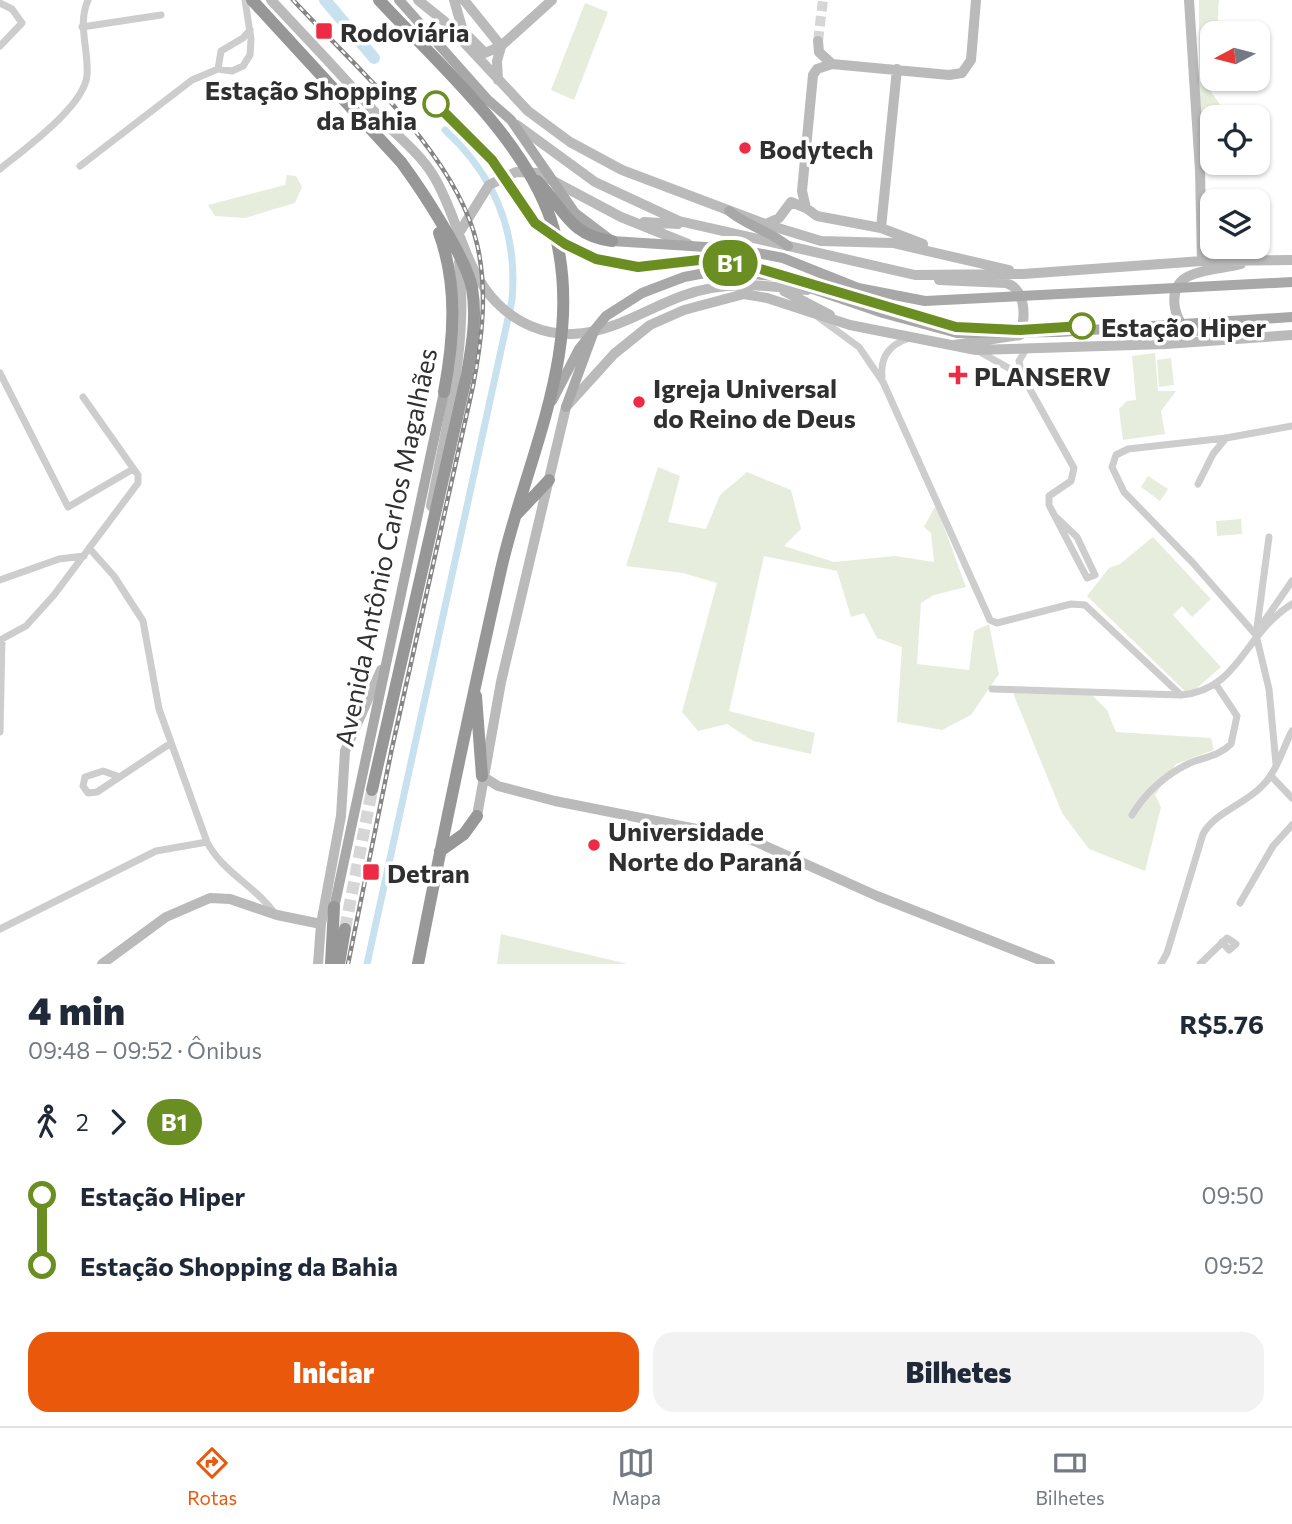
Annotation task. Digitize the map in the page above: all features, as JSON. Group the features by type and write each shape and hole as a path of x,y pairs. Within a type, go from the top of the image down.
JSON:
{"highway":[{"name":"Avenida Antônio Carlos Magalhães","path":"252,0 386,144 424,197 464,266 471,285 474,314 467,374 372,790"},
{"path":"379,0 480,109 523,166 576,228 594,239 612,241"},
{"path":"418,964 476,678 513,518 550,406 563,338 562,276 554,229 523,166"},
{"name":"Avenida Antônio Carlos Magalhães","path":"424,197 443,246 452,290 451,346 444,392"},
{"path":"513,518 549,480"},
{"path":"476,678 482,776"},
{"path":"440,851 464,834 477,816"},
{"path":"331,964 334,907"},
{"path":"339,964 345,929"}],"main road":[{"path":"271,0 417,154 443,192 482,283 505,310 527,325 563,334 587,333 608,328 663,303 718,286 767,285 832,293"},
{"path":"399,0 488,100 576,169 610,190 690,224 727,234 915,275 963,283 1014,285 1022,296 1020,335 950,346"},
{"path":"418,0 444,21 528,111 586,152 622,170 765,224 821,241 893,243 1023,274"},
{"path":"454,0 459,23 477,48 485,54 501,46 552,0"},
{"path":"464,0 501,46"},
{"path":"806,208 802,191 813,75 817,69 832,64 949,75 966,71 971,60 976,0"},
{"path":"1189,0 1200,171 1202,261"},
{"path":"818,41 822,57 832,64"},
{"path":"499,82 497,61 501,46"},
{"path":"881,228 897,69"},
{"path":"511,120 575,213 612,241 737,249 783,258 858,288 905,299 951,301 1292,282"},
{"path":"423,570 421,549 459,356 463,303 457,240 473,206 489,185 516,172 538,173 621,217 691,246"},
{"path":"765,224 779,218 791,202 817,216 881,228 946,254"},
{"path":"729,211 741,222 777,237 788,246"},
{"path":"637,222 690,224"},
{"path":"1252,260 1189,275 1176,286 1174,296 1176,315 1183,326 1195,330 1241,332 1254,337"},
{"path":"915,275 1023,274 1202,261 1292,260"},
{"path":"550,406 579,349 606,316 642,293 684,278 716,271 775,276 832,293 883,313 957,333 1012,334 1292,317"},
{"path":"767,285 792,294 850,325"},
{"path":"566,407 601,366 650,325 684,310 744,295 767,298 850,325 976,350 1025,351 1292,335"},
{"path":"477,816 482,776 566,407 595,327"},
{"name":"Avenida Antônio Carlos Magalhães","path":"324,964 385,660 444,392"},
{"path":"407,561 421,549"},
{"path":"318,964 321,923 341,816 345,751 350,734 368,704 385,660"},
{"path":"482,776 498,786 555,801 752,840 877,896 1050,964"},
{"path":"481,790 498,786"},
{"path":"102,964 166,917 210,898 230,899 277,915 321,923"}],"street":[{"path":"12,9 18,0"},
{"path":"0,169 69,108 87,78 82,27 83,12 88,0"},
{"path":"80,166 192,79 218,69 232,71 247,61 250,29 245,0"},
{"path":"0,3 12,9 21,19 21,27 0,46"},
{"path":"82,27 161,15"},
{"path":"218,69 221,51 243,38 250,29"},
{"path":"816,315 859,347 883,382 990,620 997,623 1071,604 1085,605 1181,695"},
{"path":"883,382 882,365 887,352 900,341 915,336"},
{"path":"976,350 1022,375"},
{"path":"1025,351 1020,361 1022,375 1074,468 1071,481 1049,496 1048,500 1055,516 1087,578 1096,575 1077,537 1055,516"},
{"path":"0,373 68,507 133,468"},
{"path":"0,732 1,638 34,618 63,584 138,483 138,475 83,397"},
{"path":"1256,635 1193,563 1124,492 1112,467 1116,455 1128,449 1226,438 1292,426"},
{"path":"1198,484 1213,454 1226,438"},
{"path":"1269,537 1256,635 1269,689 1276,764"},
{"path":"89,548 114,576 143,621 156,697 207,842 218,860 262,898 277,915"},
{"path":"0,580 60,559 95,557"},
{"path":"1256,635 1292,581"},
{"path":"992,689 1181,695 1206,691 1217,686 1269,620 1292,604"},
{"path":"1132,815 1145,797 1178,769 1216,755 1231,744 1237,716 1217,686"},
{"path":"1161,964 1171,941 1197,846 1206,828 1253,795 1271,776 1292,731"},
{"path":"120,777 99,771 85,777 83,786 93,793 120,777 171,743"},
{"path":"1271,776 1292,798"},
{"path":"1240,903 1273,845 1292,825"},
{"path":"0,929 156,851 207,842"},
{"path":"1200,964 1222,942"}],"green space":[{"path":"1199,0 1219,0 1218,21 1200,21 1200,91 1211,91 1220,105 1200,105 1199,130"},
{"path":"585,3 608,12 574,100 551,90"},
{"path":"287,175 296,176 302,187 295,203 245,218 215,216 208,205 285,185"},
{"path":"1155,353 1158,391 1176,391 1161,411 1165,434 1123,440 1119,409 1127,401 1136,400 1132,356"},
{"path":"1171,358 1174,385 1159,387 1157,360"},
{"path":"658,467 680,476 668,522 706,529 720,495 747,472 791,490 801,529 784,546 834,562 895,556 934,562 931,533 924,527 936,505 966,587 934,595 921,603 917,664 969,670 974,631 989,624 999,674 971,715 942,730 897,722 902,647 877,638 864,613 851,617 837,571 764,556 729,711 815,733 811,754 753,741 727,724 698,731 682,712 717,583 683,573 626,566"},
{"path":"1148,476 1168,489 1160,501 1141,487"},
{"path":"1241,519 1242,534 1217,536 1216,521"},
{"path":"1153,537 1211,599 1192,617 1182,606 1173,615 1221,667 1189,695 1087,596 1109,568 1120,564"},
{"path":"1013,693 1091,694 1107,710 1116,732 1211,738 1214,750 1176,764 1155,795 1161,807 1145,871 1089,849 1062,813"},
{"path":"501,934 628,964 497,964"}],"waterway":[{"path":"325,0 374,58"},
{"path":"367,964 512,300 511,251 507,228 499,207 477,166 445,130"}],"tunnel":[{"path":"818,41 823,0"},
{"path":"345,929 372,790"}],"railway":[{"path":"293,0 400,113 448,177 466,210 477,244 482,279 481,333 473,386 392,748 348,964"}],"bus line":[{"name":"B1","path":"436,104 492,160 535,223 551,236 596,259 638,267 699,260 772,270 926,320 956,327 1020,330 1082,326"}],"place":[{"name":"Rodoviária","path":"324,31"},
{"name":"Estação Shopping da Bahia","path":"436,104"},
{"name":"Bodytech","path":"745,148"},
{"name":"Estação Hiper","path":"1082,326"},
{"name":"PLANSERV","path":"958,375"},
{"name":"Igreja Universal do Reino de Deus","path":"639,402"},
{"name":"Universidade Norte do Paraná","path":"594,845"},
{"name":"Detran","path":"371,872"}]}
